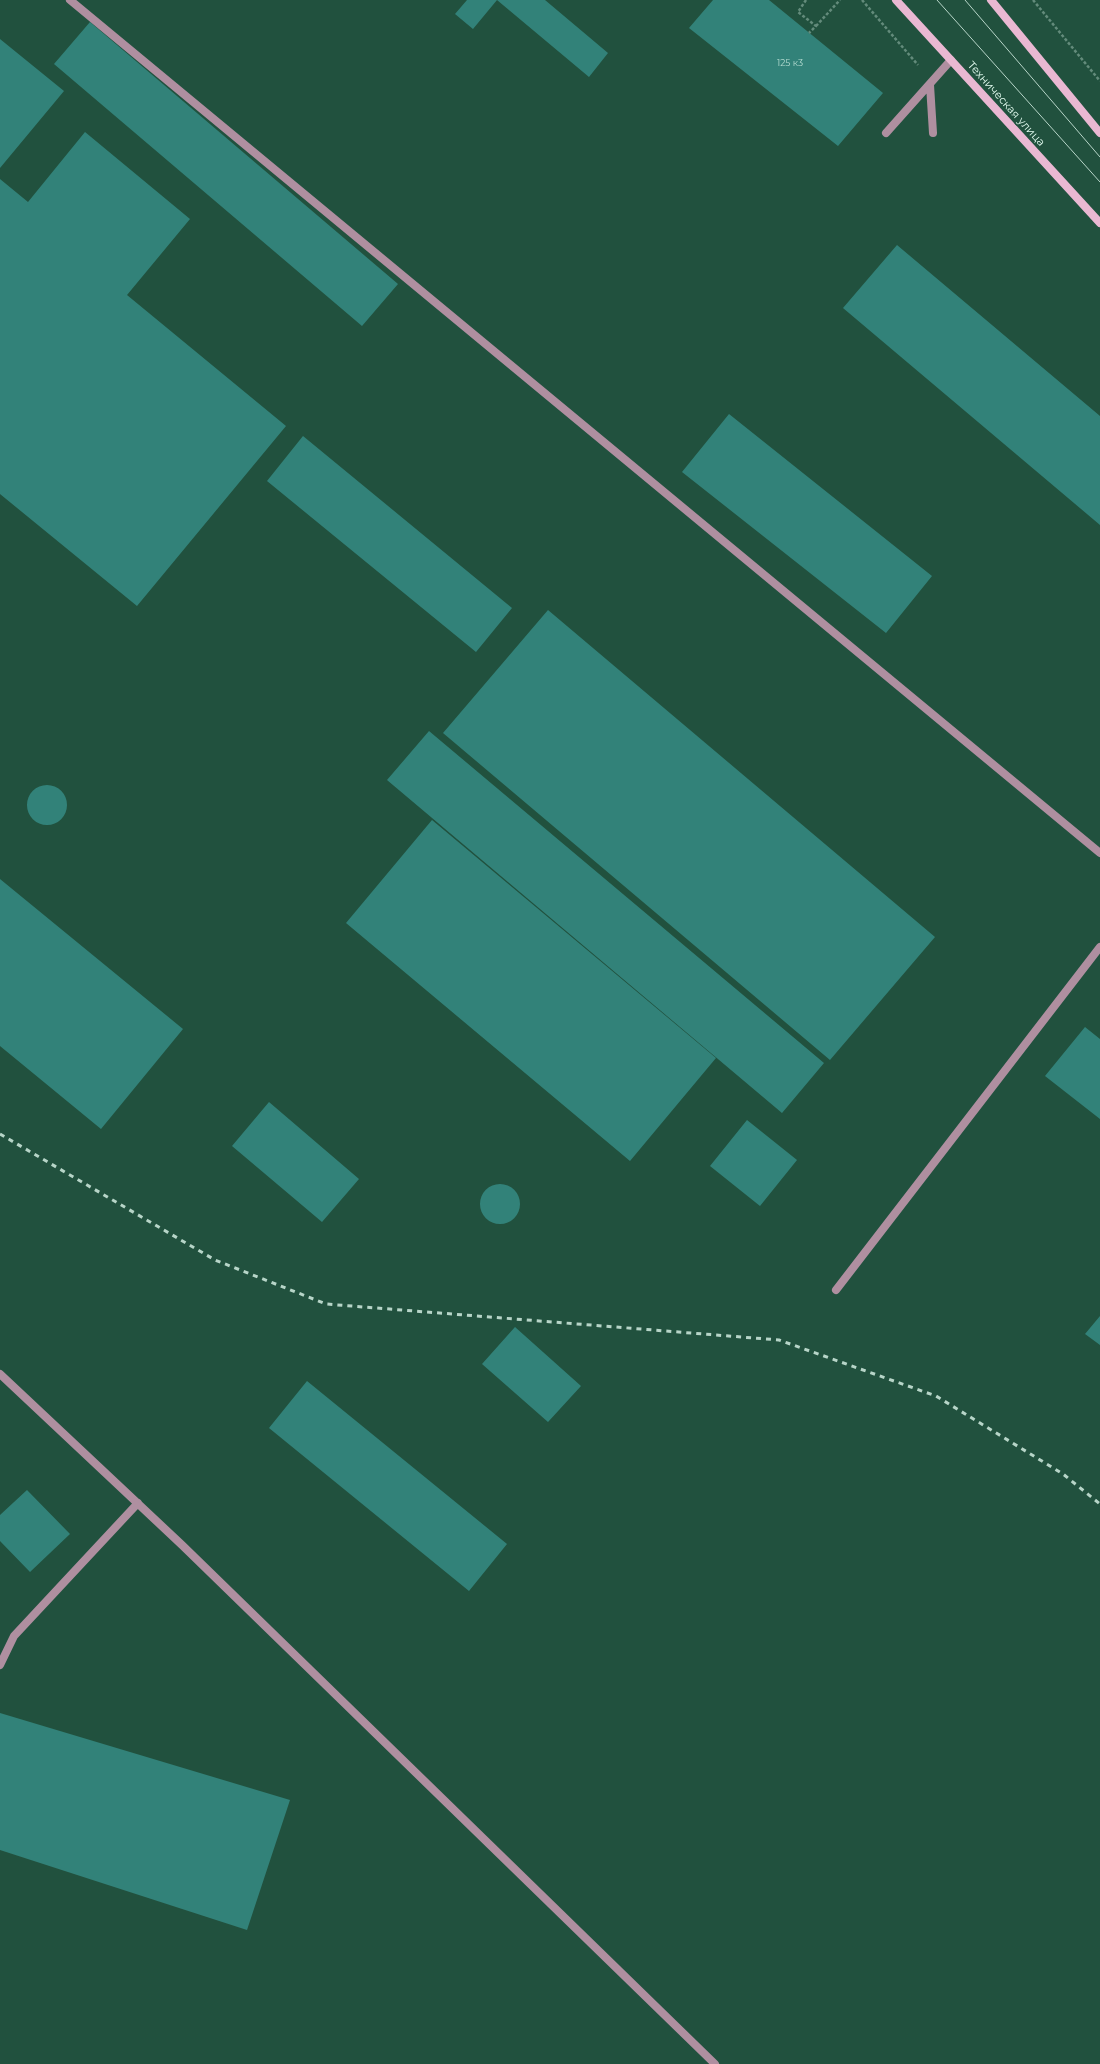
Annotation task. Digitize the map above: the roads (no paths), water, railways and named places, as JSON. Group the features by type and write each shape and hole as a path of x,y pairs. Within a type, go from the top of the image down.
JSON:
{"main road":[{"name":"Техническая улица","path":"896,0 1100,223"},
{"path":"991,0 1100,133"}],"lane":[{"path":"70,0 1100,852"},
{"path":"886,133 951,60"},
{"path":"931,84 933,133"},
{"path":"836,1290 1100,947"},
{"path":"0,1374 138,1503 714,2064"},
{"path":"0,1665 14,1636 138,1503"}],"tram line":[{"path":"937,0 1100,182"},
{"path":"965,0 1100,157"}],"railway":[{"path":"0,1134 215,1260 326,1304 779,1340 936,1396 1063,1474 1100,1504"}]}
